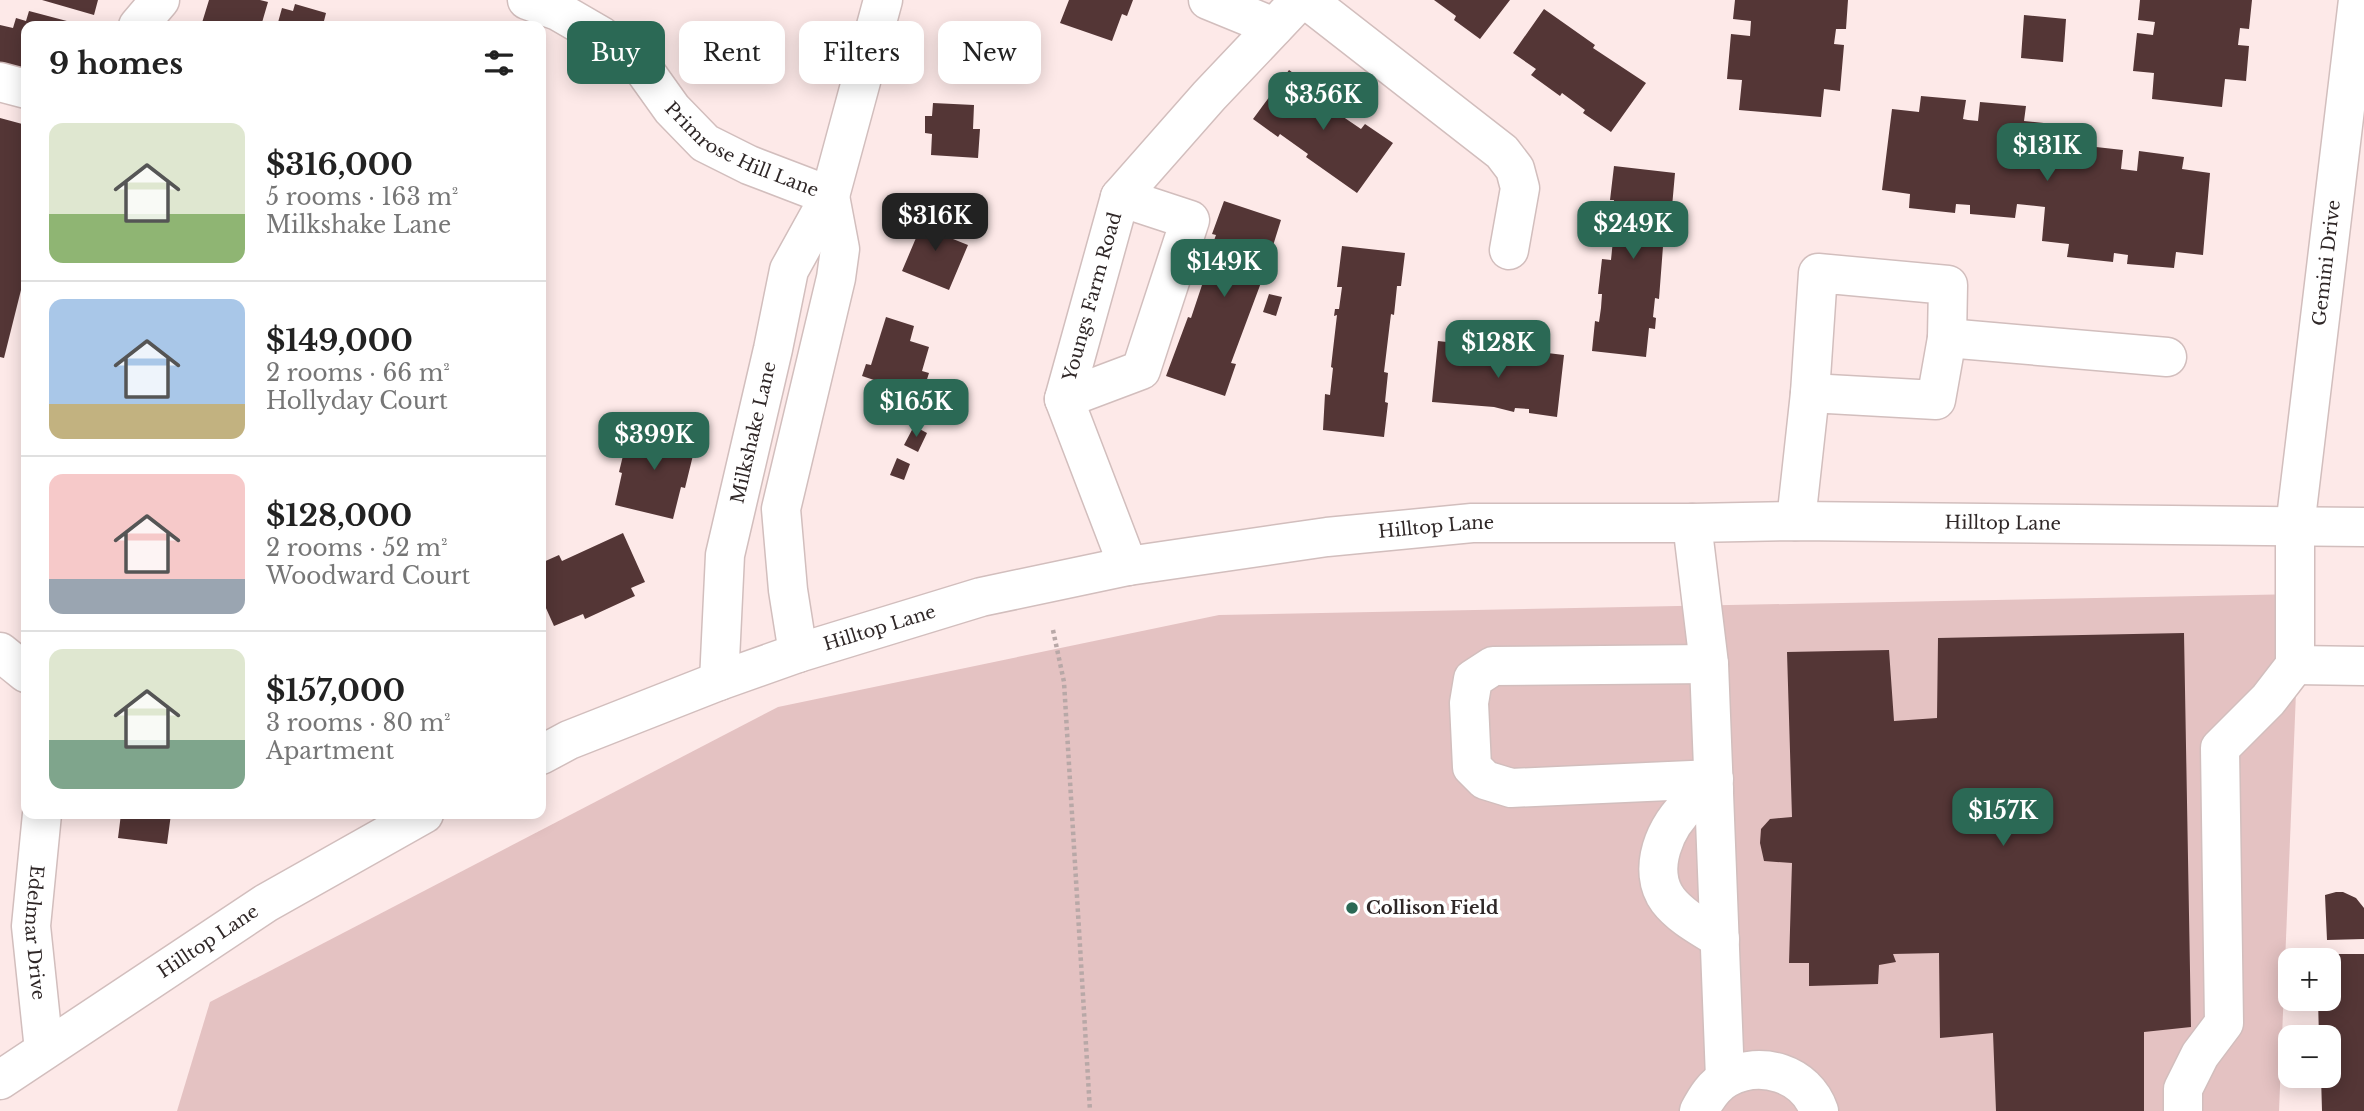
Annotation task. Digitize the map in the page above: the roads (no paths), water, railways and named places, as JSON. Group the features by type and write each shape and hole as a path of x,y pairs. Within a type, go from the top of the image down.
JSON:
{"street":[{"path":"142,21 160,0"},
{"name":"Primrose Hill Lane","path":"527,0 558,11 642,66 672,109 705,142 749,165 830,197"},
{"name":"Milkshake Lane","path":"719,681 725,555 789,270 830,197 883,0"},
{"path":"1208,0 1274,27"},
{"name":"Youngs Farm Road","path":"1128,566 1064,399 1120,197 1209,96 1300,0"},
{"path":"1307,0 1502,152 1514,169 1520,188 1509,250"},
{"name":"Gemini Drive","path":"2295,665 2295,527 2359,23"},
{"path":"0,82 21,88"},
{"name":"Milkshake Lane","path":"798,653 788,590 781,509 836,278 840,249 830,197"},
{"path":"1064,399 1140,370 1190,220 1120,197"},
{"path":"1796,521 1810,393 1818,273 1948,285 1947,338 1936,400 1810,393"},
{"path":"1947,338 2167,357"},
{"name":"Hilltop Lane","path":"546,752 569,740 719,681 798,653 981,597 1128,566 1327,537 1472,523 1796,521 2364,527"},
{"path":"1692,523 1709,664 1725,1079"},
{"path":"0,652 21,669"},
{"path":"1709,664 1493,666 1473,679 1469,702 1472,768 1485,780 1511,788 1714,784"},
{"path":"2183,1111 2183,1088 2200,1055 2224,1023 2220,748 2268,700 2295,665 2364,666"},
{"path":"1714,784 1690,804 1667,835 1658,858 1659,884 1669,902 1690,920 1720,939"},
{"name":"Edelmar Drive","path":"42,819 31,926 44,1050"},
{"name":"Hilltop Lane","path":"0,1080 266,903 415,819"},
{"path":"1699,1111 1709,1093 1725,1079 1745,1071 1766,1069 1786,1074 1803,1086 1816,1102 1819,1111"}],"place":[{"name":"Collison Field","path":"1352,908"}]}
